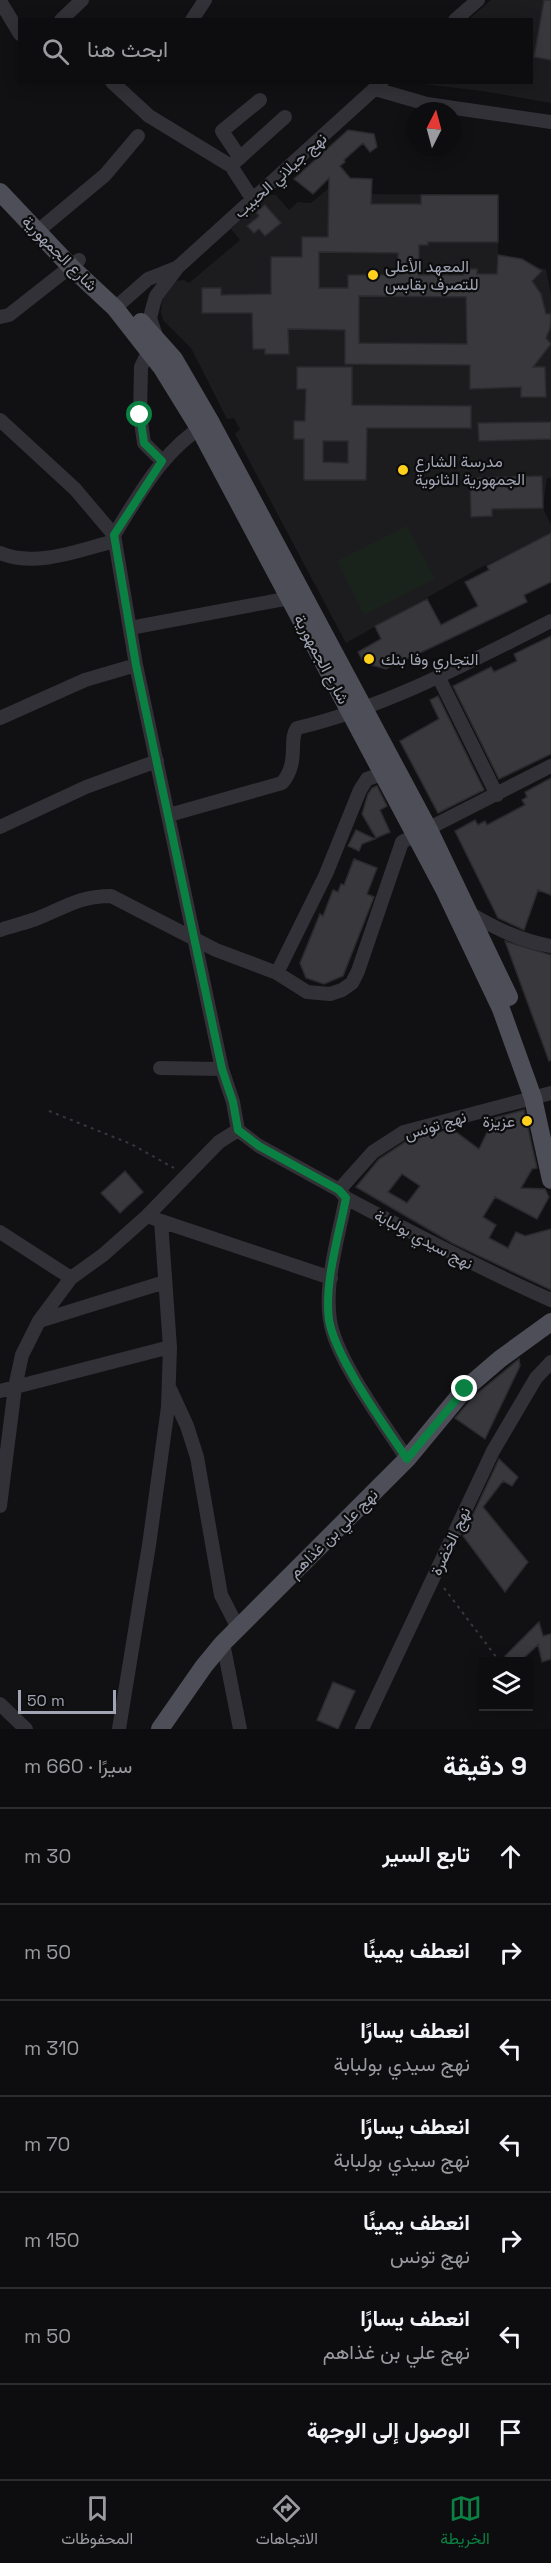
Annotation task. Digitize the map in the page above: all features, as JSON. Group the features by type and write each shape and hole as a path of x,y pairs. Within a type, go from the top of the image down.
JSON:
{"main road":[{"name":"شارع الجمهورية","path":"0,178 45,225 75,263"},
{"name":"شارع الجمهورية","path":"0,192 119,304 154,347 174,359 290,598 357,710 382,774 422,833 444,889 542,1096 551,1180"},
{"name":"شارع الجمهورية","path":"204,424 422,833 469,913 508,996 551,1127"},
{"name":"نهج علي بن غذاهم","path":"160,1729 223,1643 407,1459 465,1389 500,1359 551,1322"},
{"name":"نهج علي بن غذاهم","path":"517,1348 551,1338"}],"street":[{"path":"63,18 82,0"},
{"path":"193,18 205,0"},
{"path":"0,2 18,31"},
{"path":"457,18 468,3"},
{"path":"114,84 149,116 236,162"},
{"path":"379,86 427,104 551,122"},
{"name":"نهج جيلاني الحبيب","path":"154,347 150,318 156,296 178,267 379,86"},
{"path":"253,200 222,131 260,100"},
{"path":"236,162 285,117"},
{"path":"45,225 105,174 138,136"},
{"path":"0,317 9,315 75,263"},
{"name":"نهج جيلاني الحبيب","path":"119,304 148,279 178,267"},
{"path":"154,347 141,367 139,380 141,432 144,443 162,461"},
{"path":"0,420 75,489 114,538 136,665 170,815 222,1069 233,1102 238,1130 219,1142 147,1216 104,1255 71,1278 39,1321 6,1389 0,1506"},
{"path":"0,553 23,559 41,559 114,538 162,461 176,445 204,424"},
{"path":"130,628 290,598"},
{"path":"170,815 282,783 291,768 295,729 357,710 438,676 551,621"},
{"path":"0,718 85,680 136,665"},
{"path":"438,676 497,795"},
{"path":"0,827 86,787 157,761"},
{"path":"0,930 37,918 69,903 92,896 111,896 195,939 277,973 307,992 318,994 342,990 352,983 358,971 399,848 408,838 422,833 551,766"},
{"path":"277,973 326,874 360,790 367,779 382,774"},
{"path":"469,913 503,931 551,946"},
{"path":"160,1068 222,1069"},
{"name":"نهج تونس","path":"343,1194 373,1152 404,1132 542,1096"},
{"name":"نهج سيدي بولبابة","path":"238,1130 259,1146 478,1268 551,1300"},
{"path":"343,1194 331,1278 329,1319 333,1333 354,1377 407,1459"},
{"path":"147,1216 331,1278"},
{"path":"119,1729 158,1488 170,1387 170,1347 161,1221"},
{"path":"0,1232 71,1278"},
{"path":"39,1321 165,1282"},
{"path":"6,1389 170,1347"},
{"name":"نهج الخضرة","path":"362,1728 493,1451 536,1378 551,1362"},
{"path":"170,1387 193,1441 221,1595 238,1628"},
{"path":"223,1643 240,1729"},
{"path":"0,1704 26,1729"}],"path":[{"path":"49,1111 131,1144 187,1175"},
{"path":"434,1576 496,1657"}],"shaded area":[{"path":"491,0 551,0 551,103 423,84 533,84 533,18 470,18"},
{"name":"مدرسة الشارع الجمهورية الثانوية","path":"346,174 354,194 498,195 498,255 522,259 546,269 551,295 551,478 547,478 543,508 551,525 551,533 476,570 346,643 235,434 240,429 234,418 227,419 191,348 163,320 161,312 163,295 174,281 184,280 189,283 240,240 231,229 268,195 276,195 289,210 298,202 311,203"},
{"path":"407,526 435,579 364,615 337,561"}],"building":[{"path":"544,0 551,0 551,60 534,57"},
{"path":"348,130 374,134 377,147 370,152 363,143 340,166 350,178 372,179 371,204 421,204 421,195 498,195 498,242 428,242 428,245 419,245 419,275 464,275 464,269 477,269 477,274 497,274 498,255 522,259 542,271 532,281 541,294 546,314 551,314 550,328 546,338 551,344 533,367 545,367 546,397 521,397 521,387 470,389 470,365 345,364 345,330 288,329 289,354 265,354 265,349 253,349 252,313 202,313 202,288 221,288 221,295 271,294 271,257 302,257 302,237 328,237 329,178 313,194 294,179","holes":["319,252 398,253 398,275 348,275 348,288 319,288","359,296 466,297 467,344 359,343"]},
{"path":"265,205 281,223 265,236 259,229 254,233 247,226 259,216 256,212"},
{"path":"297,367 352,367 352,405 471,406 471,428 367,428 366,480 304,480 304,439 294,439 294,421 305,421 306,389 297,389","holes":["323,441 348,441 348,463 323,462"]},
{"path":"551,422 551,439 479,441 478,423"},
{"path":"542,476 543,508 492,509 492,516 471,517 470,478"},
{"path":"551,533 551,582 524,595 527,602 386,669 364,663 358,652 381,639 375,626 427,599 441,625 478,606 465,582 489,570 487,566"},
{"path":"551,636 551,754 499,779 453,686 491,667 494,672 517,661 514,654"},
{"path":"438,696 484,790 438,813 400,741 439,719 430,700"},
{"path":"551,778 551,895 538,890 524,930 498,918 455,831 475,820 478,825 485,821 487,825 525,805 522,800 527,797 525,792"},
{"path":"377,786 387,806 380,810 390,832 376,838 362,814 368,794 372,788"},
{"path":"356,830 375,839 362,844 359,851 348,846"},
{"path":"354,859 377,868 367,894 374,897 343,976 324,984 306,978 300,963 320,914 323,916 333,890 338,892 341,884 344,885"},
{"path":"505,941 551,955 551,1060 549,1061"},
{"path":"524,1110 537,1168 532,1169 521,1188 545,1189 549,1197 537,1219 495,1197 483,1217 496,1225 489,1238 508,1248 516,1232 525,1236 551,1229 551,1290 452,1243 356,1187 379,1159 408,1140 452,1129 479,1149 494,1118","holes":["402,1174 420,1186 407,1203 388,1192"]},
{"path":"125,1171 143,1192 120,1213 101,1193"},
{"path":"519,1359 520,1366 485,1439 455,1418 473,1397"},
{"path":"499,1459 518,1477 512,1486 503,1481 483,1507 528,1562 505,1592 463,1536"},
{"path":"539,1622 543,1636 551,1634 551,1659 542,1662 538,1645 525,1657 505,1656"},
{"path":"333,1682 355,1691 338,1729 317,1720"}],"place":[{"name":"المعهد الأعلى للتصرف بقابس","path":"373,275"},
{"name":"مدرسة الشارع الجمهورية الثانوية","path":"403,470"},
{"name":"التجاري وفا بنك","path":"369,659"},
{"name":"عزيزة","path":"527,1121"}],"route":[{"path":"140,415 144,443 162,461 114,535 136,665 170,815 222,1069 233,1102 238,1130 259,1146 339,1190 346,1198 331,1278 329,1319 338,1346 354,1377 407,1459 465,1389"}]}
